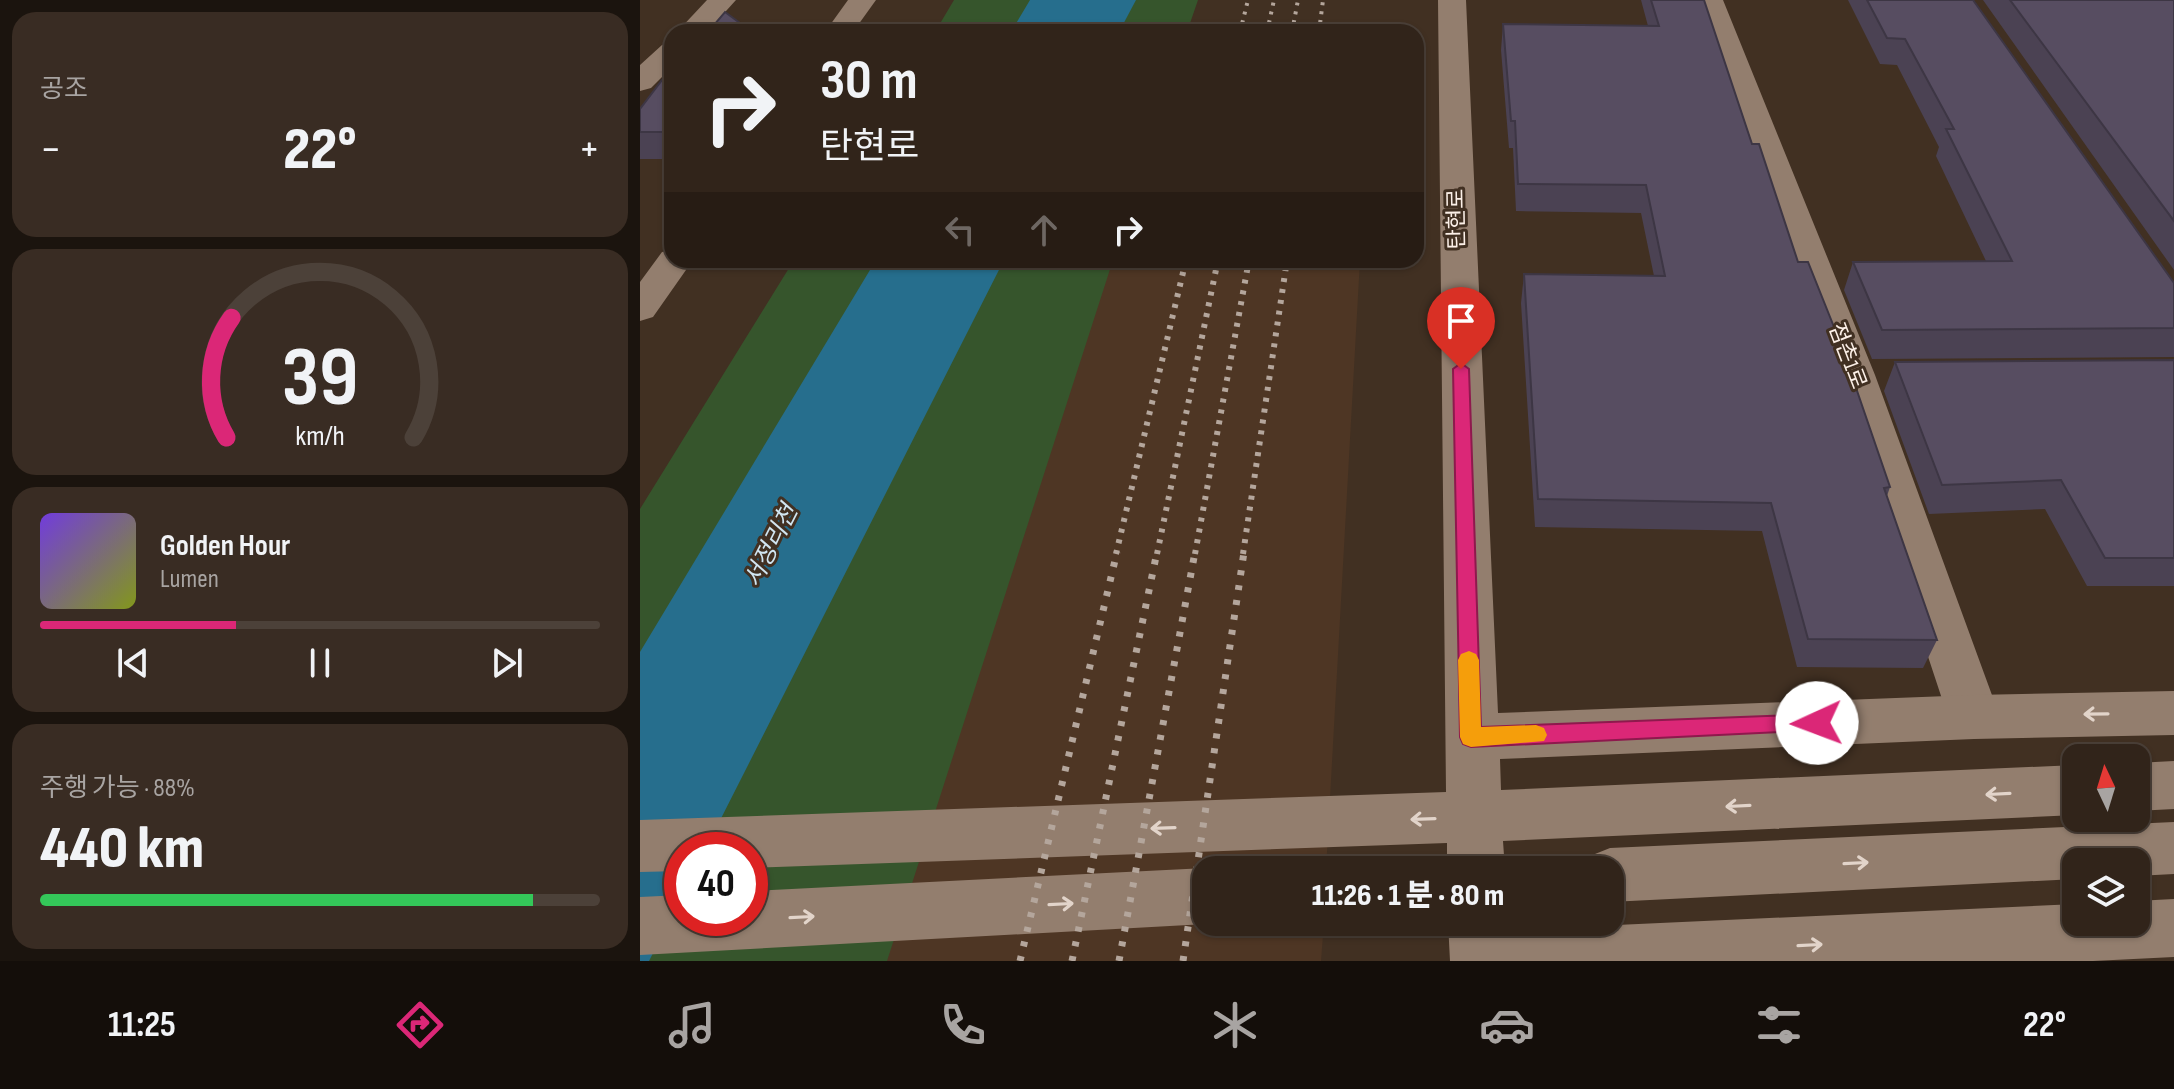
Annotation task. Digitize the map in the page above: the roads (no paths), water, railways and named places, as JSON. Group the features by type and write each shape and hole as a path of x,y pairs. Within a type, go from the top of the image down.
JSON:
{"street":[{"path":"699,24 722,0"},
{"path":"845,24 862,0"},
{"name":"탄현로","path":"1452,0 1475,856"},
{"name":"점촌1로","path":"1709,0 1871,375 1974,717"},
{"path":"640,43 664,43"},
{"path":"640,82 664,59"},
{"path":"1471,737 1974,717 2174,713"},
{"path":"2150,786 2174,785"},
{"path":"640,846 1575,813 2062,791"},
{"path":"1624,874 2174,848"},
{"path":"640,926 1192,897"},
{"path":"1479,936 1480,961 2174,928"}],"water":[{"path":"1030,0 1136,0 1123,24 1016,24"},
{"name":"서정리천","path":"871,268 1000,268 714,832 664,832 664,931 649,961 640,961 640,652"}],"railway":[{"path":"1242,24 1248,0"},
{"path":"1269,24 1274,0"},
{"path":"1294,24 1298,0"},
{"path":"1320,24 1323,0"},
{"path":"1116,554 1184,268"},
{"path":"1157,554 1216,268"},
{"path":"1195,554 1248,268"},
{"path":"1243,554 1286,268"},
{"path":"1020,961 1117,552"},
{"path":"1072,961 1157,552"},
{"path":"1119,961 1195,552"},
{"path":"1183,961 1244,552"}]}
